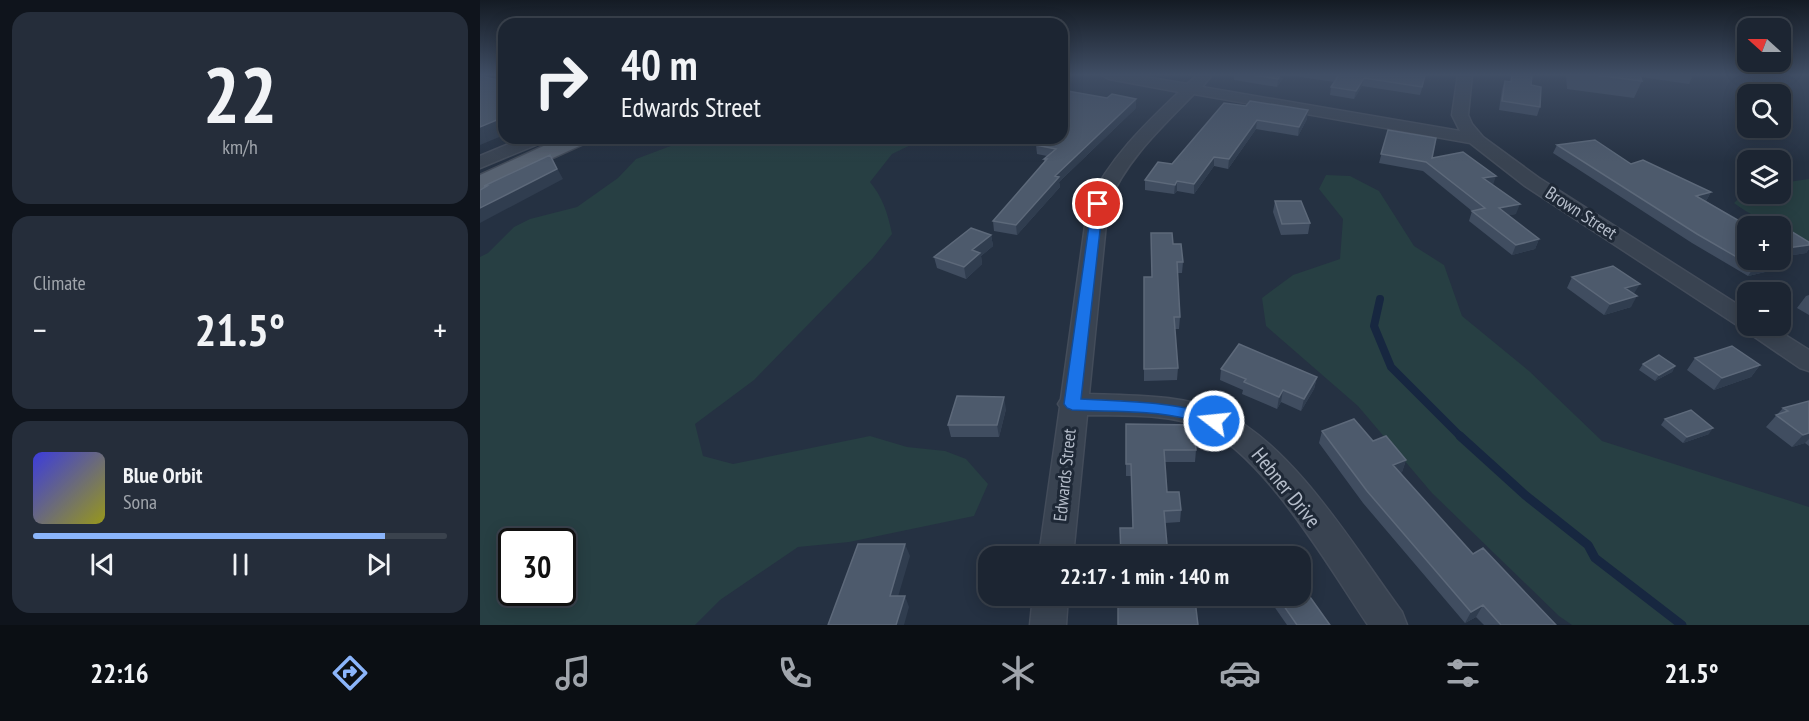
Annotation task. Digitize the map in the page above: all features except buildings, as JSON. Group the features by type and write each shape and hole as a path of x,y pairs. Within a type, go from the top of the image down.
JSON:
{"main road":[{"path":"480,184 565,144"}],"street":[{"name":"Edwards Street","path":"1057,546 1092,237 1101,194 1121,165 1177,104"},
{"path":"1306,104 1476,139"},
{"name":"Brown Street","path":"1461,104 1460,115 1464,125 1476,139 1532,182 1737,315"},
{"path":"480,162 523,144"},
{"path":"1769,336 1809,362"},
{"name":"Hebner Drive","path":"1072,404 1155,408 1187,413 1214,421 1237,432 1258,451 1303,505 1389,625"},
{"path":"1048,625 1050,606"}],"green space":[{"path":"676,144 913,144 892,154 870,182 884,207 892,234 873,258 754,380 695,424 703,456 733,464 870,436 907,447 945,451 966,459 988,484 974,516 849,542 798,547 720,600 695,625 480,625 480,257 488,253 514,227 530,219 577,207 618,178 636,159"},
{"path":"1326,175 1350,176 1379,191 1414,246 1444,265 1462,316 1529,371 1602,441 1809,507 1809,625 1572,625 1559,616 1432,493 1358,406 1266,326 1262,298 1293,275 1340,259 1343,219 1319,189"},
{"path":"1809,179 1809,243 1791,234 1791,216 1754,216 1734,203 1737,200 1737,204 1791,204 1791,182"}],"waterway":[{"path":"1380,299 1374,326 1391,367 1460,436"},
{"path":"1460,436 1525,495 1588,545 1595,558 1682,625"}],"route":[{"path":"1098,204 1072,404 1155,408 1187,413 1214,421"}]}
